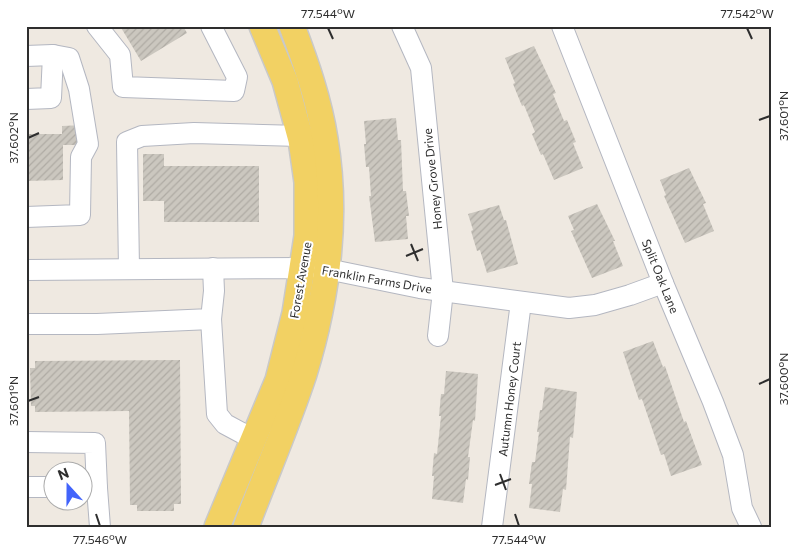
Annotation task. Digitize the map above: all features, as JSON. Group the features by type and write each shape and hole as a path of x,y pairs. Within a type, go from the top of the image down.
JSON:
{"main road":[{"name":"Forest Avenue","path":"217,527 278,380 295,313 308,223 306,182 300,136 285,82 262,26"},
{"name":"Forest Avenue","path":"246,527 303,376 318,321 327,269 331,221 325,140 306,63 292,26"}],"street":[{"path":"97,26 120,54 122,87 234,91 237,77 211,26"},
{"name":"Honey Grove Drive","path":"402,26 421,68 443,291 438,336"},
{"name":"Split Oak Lane","path":"562,26 663,283 713,402 732,455 742,508 751,527"},
{"path":"26,98 51,98 53,54"},
{"path":"26,56 53,54 69,58 79,89 88,144 81,157 80,215 26,217"},
{"path":"129,269 127,142 142,136 194,133 300,136"},
{"path":"213,268 214,291 211,319 217,414 225,424 252,439"},
{"name":"Franklin Farms Drive","path":"26,270 327,269 443,291 569,308 596,306 663,283"},
{"name":"Autumn Honey Court","path":"492,527 521,302"},
{"path":"26,324 97,324 211,319"},
{"path":"26,442 94,443 92,466"},
{"path":"26,487 42,487"},
{"path":"92,496 100,527"}],"building":[{"path":"120,26 183,26 187,33 141,61"},
{"path":"534,46 556,93 553,94 564,121 567,120 576,142 573,143 583,168 554,180 532,134 535,132 513,84 515,83 505,58"},
{"path":"396,118 398,140 401,140 403,191 406,191 409,216 406,216 408,239 375,242 369,196 371,196 369,167 366,167 364,121"},
{"path":"84,125 85,145 63,145 63,180 26,181 26,134 62,134 62,126"},
{"path":"143,154 164,154 164,166 259,166 259,222 164,222 164,201 143,201"},
{"path":"689,168 706,203 703,204 714,231 685,243 664,196 666,195 660,180"},
{"path":"597,204 615,241 613,241 623,266 592,278 571,231 574,230 568,216"},
{"path":"499,205 504,220 506,220 518,264 487,273 480,250 477,251 468,214"},
{"path":"653,341 663,367 665,366 684,422 686,421 702,465 671,476 664,454 661,455 642,399 639,400 623,352"},
{"path":"180,360 181,504 174,504 174,511 137,511 137,505 130,505 129,411 35,412 35,406 31,406 30,368 35,368 35,361"},
{"path":"446,371 478,374 475,421 473,420 468,457 470,457 468,480 466,479 463,503 432,499 434,453 437,454 441,394 444,394"},
{"path":"545,387 577,392 573,438 570,437 566,490 563,489 560,512 529,508 532,484 529,484 532,462 535,462 539,432 537,432"}]}
